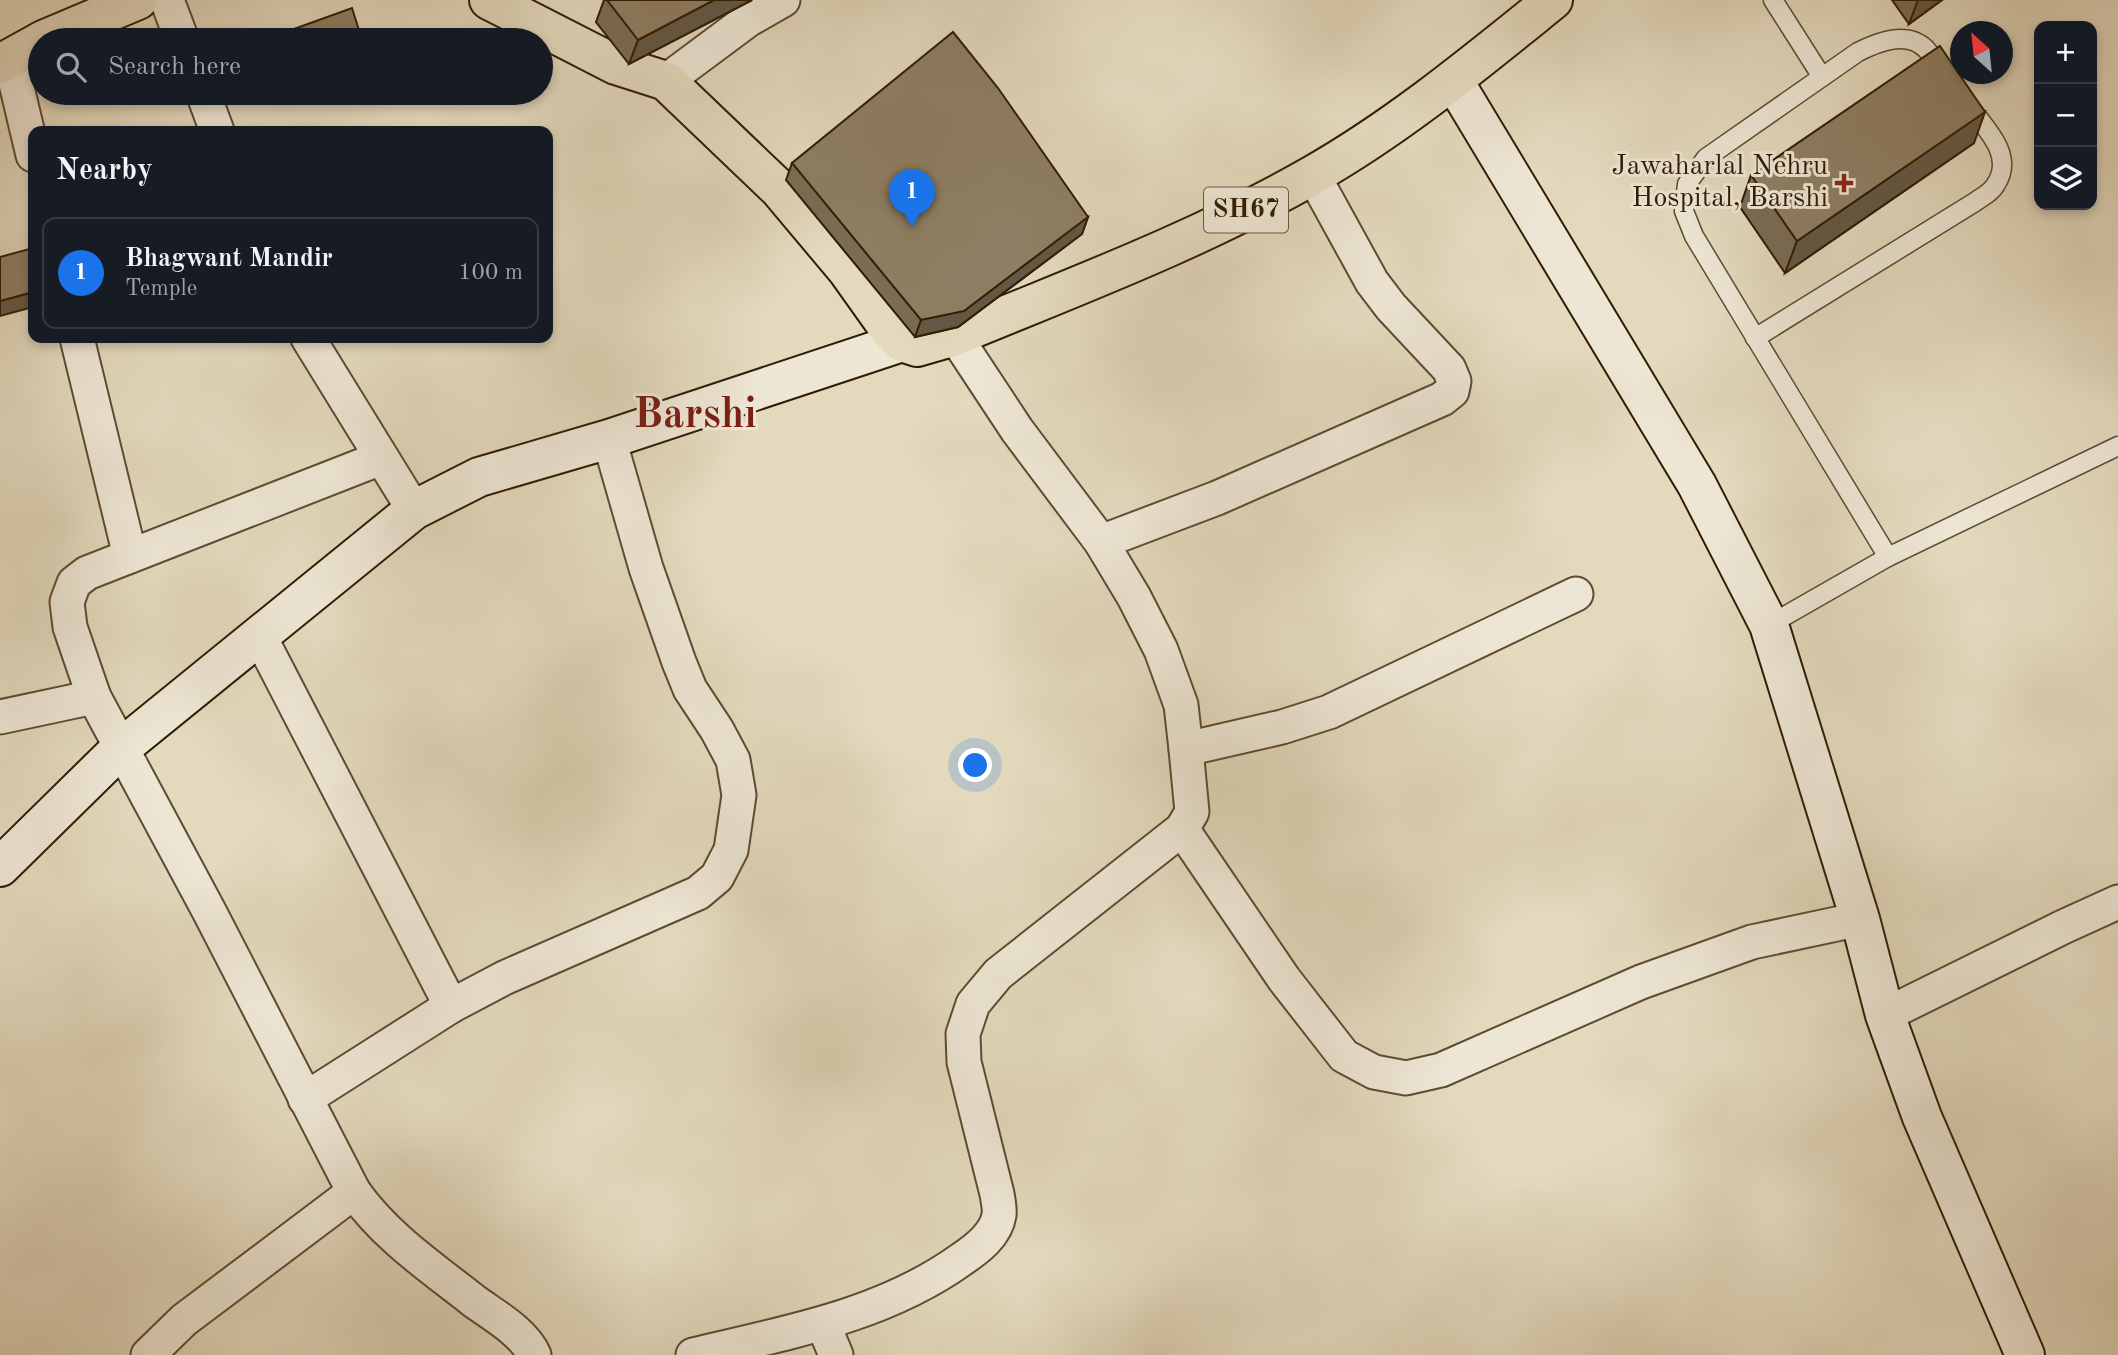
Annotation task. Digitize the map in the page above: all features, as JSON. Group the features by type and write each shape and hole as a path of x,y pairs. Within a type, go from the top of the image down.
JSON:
{"main road":[{"path":"75,28 138,0"},
{"path":"489,0 544,28"},
{"name":"SH67","path":"902,342 917,347 955,336 1185,241 1313,175 1381,133 1453,80 1553,0"},
{"path":"0,867 121,748 414,510 479,477 609,439 902,342 889,329 847,270 779,189 666,81 617,65 553,32"},
{"path":"1453,80 1697,485 1769,625 1860,919 1885,1015 1922,1117 2025,1355"}],"street":[{"path":"167,0 178,28"},
{"path":"666,81 748,20 783,0"},
{"path":"23,51 28,103"},
{"path":"28,105 30,126"},
{"path":"207,105 215,126"},
{"path":"1101,542 1229,492 1442,399 1452,391 1454,381 1449,369 1391,307 1372,282 1313,175"},
{"path":"692,1355 823,1324 904,1295 976,1250 989,1236 999,1216 998,1194 964,1062 963,1034 973,1004 998,974 1182,829 1192,812 1181,705 1161,650 1134,597 1101,542 1017,430 955,336"},
{"path":"78,343 130,556"},
{"path":"311,343 414,510"},
{"path":"305,1098 451,1006 504,978 698,893 717,877 731,850 739,795 733,760 690,689 679,662 646,568 609,439"},
{"path":"381,458 87,573 75,583 67,602 70,627 94,697 209,911 354,1192 371,1217 398,1242 514,1331 534,1355"},
{"path":"1186,749 1282,727 1329,712 1576,594"},
{"path":"259,635 451,1006"},
{"path":"0,717 94,697"},
{"path":"1182,829 1284,979 1344,1056 1374,1072 1406,1078 1441,1070 1641,982 1752,942 1860,919"},
{"path":"1885,1015 2118,902"},
{"path":"148,1355 184,1320 354,1192"},
{"path":"823,1324 836,1355"}],"lane":[{"path":"1773,0 1822,76"},
{"path":"1755,338 1995,187 2004,168 1999,147 1924,47 1902,38 1877,42 1822,76 1706,158 1686,184 1684,211 1694,236 1755,338 1888,558"},
{"path":"1769,625 1888,558 2118,446"}],"building":[{"path":"607,0 714,0 638,40"},
{"path":"352,8 358,28 297,28"},
{"path":"953,32 998,88 1088,217 964,311 921,320 792,163"},
{"path":"1940,46 1950,61 1950,84 1966,84 1985,112 1797,241 1751,175"},
{"path":"28,249 28,293 0,301 0,257"}],"place":[{"name":"Jawaharlal Nehru Hospital, Barshi","path":"1844,183"},
{"name":"Bhagwant Mandir","path":"912,227"}],"district":[{"name":"Barshi","path":"695,416"}]}
